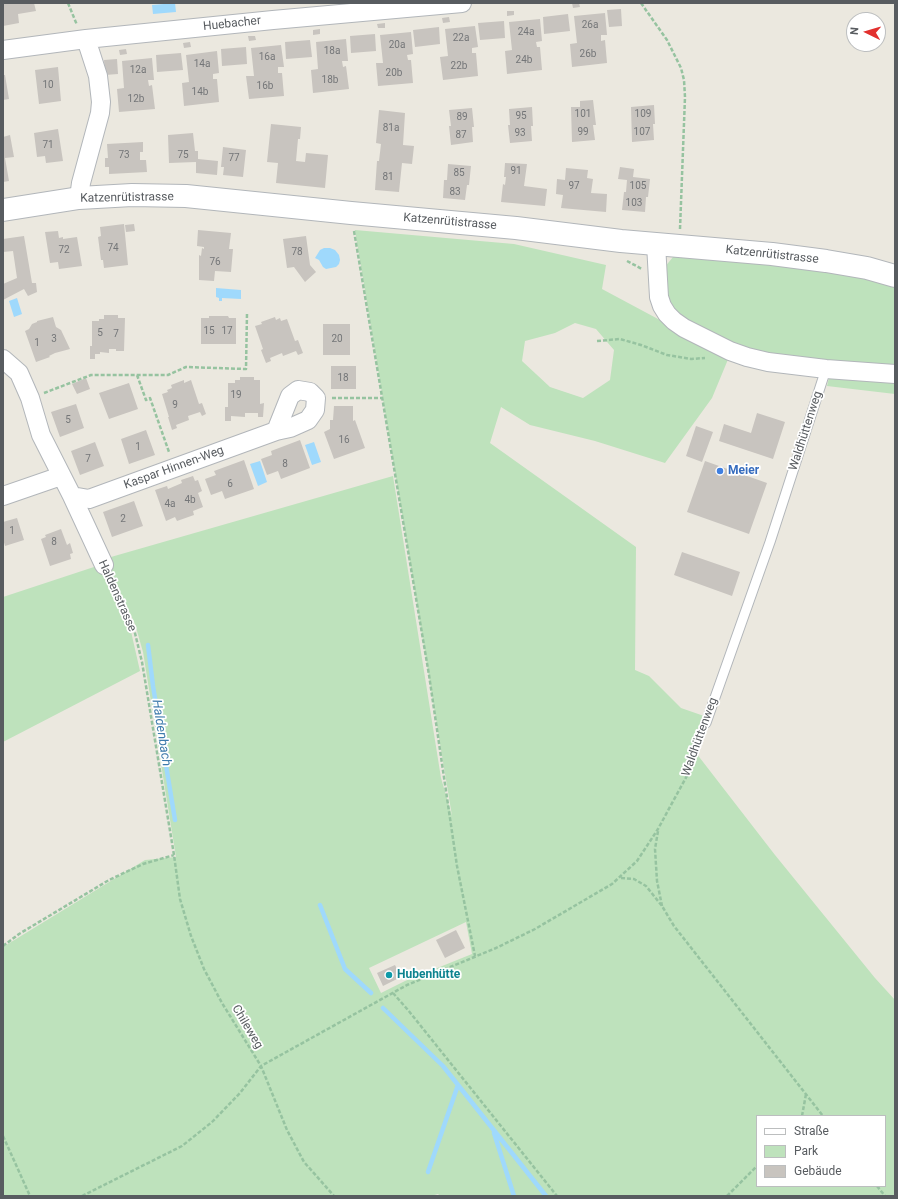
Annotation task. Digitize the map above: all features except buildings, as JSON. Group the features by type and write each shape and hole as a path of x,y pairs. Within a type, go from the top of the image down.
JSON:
{"street":[{"name":"Huebacher","path":"3,50 86,39 462,3"},
{"path":"79,198 81,183 100,113 101,102 98,76 86,39"},
{"name":"Katzenrütistrasse","path":"3,210 79,198 132,195 186,196 351,214 516,228 621,241 826,260 867,268 895,276"},
{"path":"656,244 657,285 659,297 662,306 674,321 684,328 730,351 768,362 826,369 895,374"},
{"name":"Haldenstrasse","path":"3,359 19,373 30,398 41,435 72,496 104,565"},
{"path":"276,431 290,396 298,390 310,392 316,398"},
{"name":"Kaspar Hinnen-Weg","path":"72,496 89,499 276,431 290,428 308,420 315,410 316,398"},
{"path":"3,496 61,476"}],"lane":[{"name":"Waldhüttenweg","path":"706,723 770,542 826,369"}],"path":[{"path":"68,3 78,27 86,39"},
{"path":"641,3 667,40 681,68 684,80 685,105 680,246"},
{"path":"351,214 429,675 458,866 475,956"},
{"path":"30,398 91,375 168,375 186,367 246,369 247,313"},
{"path":"597,341 620,339 668,355 691,359 705,358 718,344"},
{"path":"137,375 146,400 150,398 175,468"},
{"path":"316,398 382,398"},
{"name":"Haldenstrasse","path":"104,565 133,625 140,655 174,855"},
{"name":"Waldhüttenweg","path":"261,1066 407,985 535,929 591,897 620,878 637,861 658,829 690,772 706,723"},
{"path":"658,829 655,849 657,881 662,906"},
{"path":"3,946 19,934 109,880 143,864 174,855"},
{"name":"Chileweg","path":"174,855 180,899 191,936 201,962 222,1003 261,1066 287,1130 304,1162 334,1196"},
{"path":"620,878 634,879 646,886 662,906 674,926 822,1115"},
{"path":"392,993 408,1010 557,1196"},
{"path":"82,1196 182,1146 212,1122 240,1093 261,1066"},
{"path":"802,1115 806,1094"},
{"path":"3,1136 30,1196"},
{"path":"728,1196 756,1167"},
{"path":"878,1187 885,1196"}],"green space":[{"path":"355,230 514,244 606,265 602,289 729,357 712,398 665,463 595,441 530,425 501,407 490,443 636,547 635,670 649,676 681,708 704,716 693,749 775,855 875,978 895,1000 895,1196 440,1196 438,1194 431,1196 3,1196 3,947 145,860 176,857 143,652 135,624 104,559 393,476 441,778 452,816","holes":["575,323 596,329 614,350 610,380 583,398 550,387 522,361 525,341 555,333","466,922 472,954 405,981 381,993 369,968"]},
{"path":"685,253 814,265 895,283 895,394 827,386 832,365 758,356 676,318 666,299 664,268 673,257"},
{"path":"100,565 130,627 140,671 3,742 3,597"}],"water":[{"path":"175,3 176,12 153,14 152,5"},
{"path":"324,248 335,250 339,255 339,264 336,267 326,269 319,260 315,258 320,250"},
{"path":"216,288 241,290 241,299 222,298 222,301 219,301 219,298 216,297"},
{"path":"17,298 22,314 14,317 9,301"},
{"path":"314,442 321,462 312,465 305,445"},
{"path":"260,461 267,482 258,486 250,464"}],"waterway":[{"name":"Haldenbach","path":"148,645 153,686 175,820"},
{"path":"320,905 345,969 371,993"},
{"path":"383,1008 443,1066 546,1196"},
{"path":"428,1172 458,1085"},
{"path":"494,1133 514,1196"}],"place":[{"name":"Meier","path":"720,471"},
{"name":"Hubenhütte","path":"389,975"}]}
